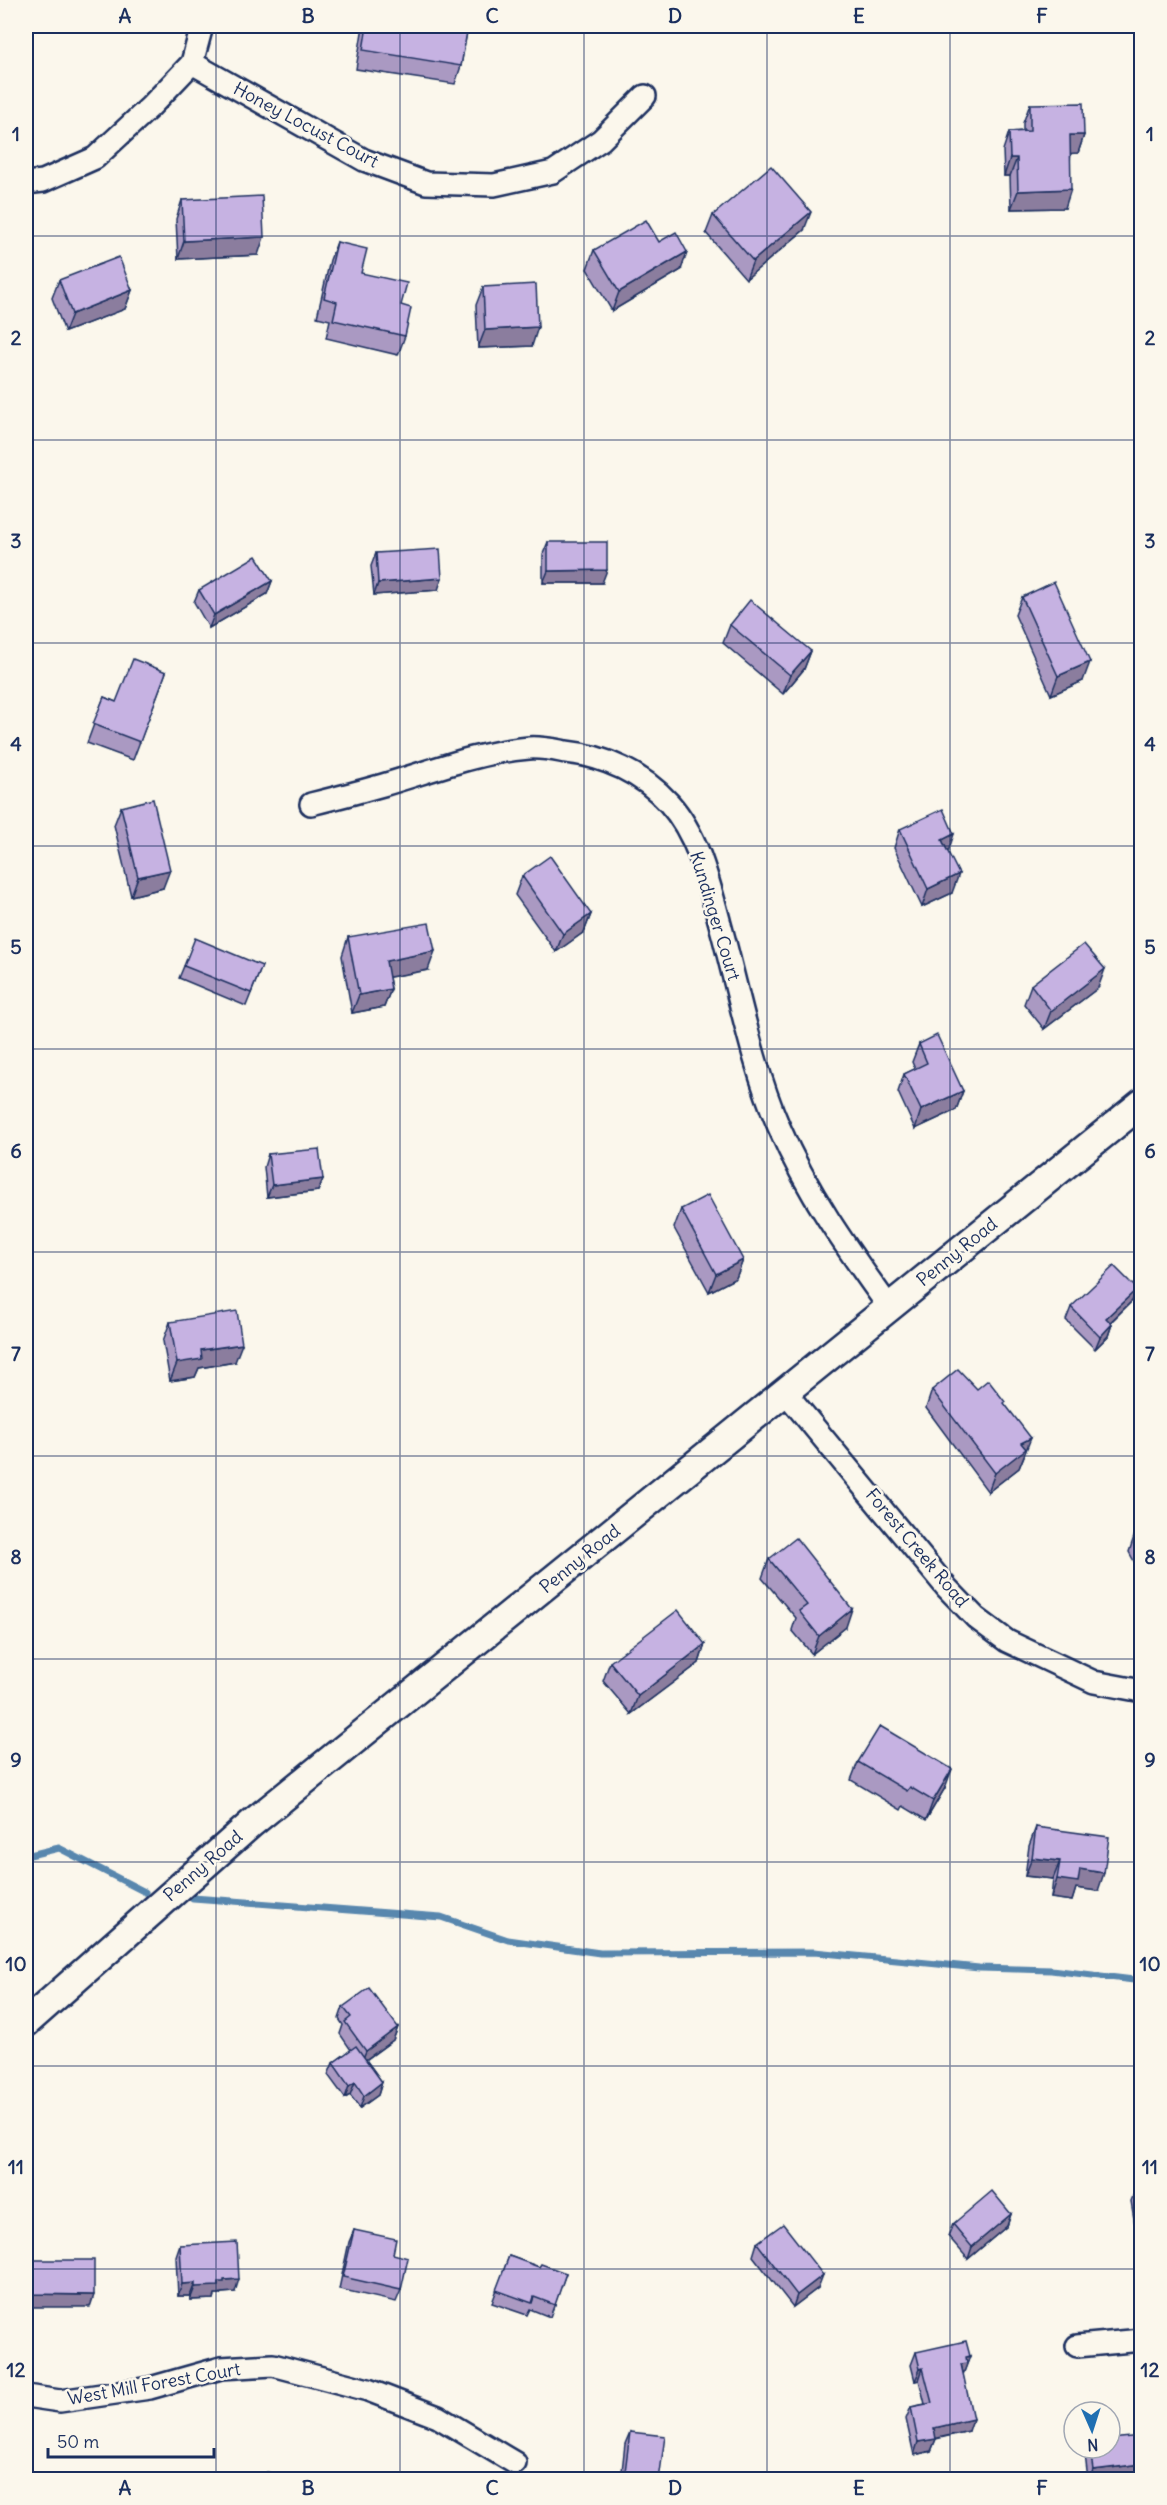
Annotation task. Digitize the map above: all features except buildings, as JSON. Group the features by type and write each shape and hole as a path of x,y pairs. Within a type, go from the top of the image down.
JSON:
{"street":[{"path":"26,183 43,181 95,158 150,107 192,63 202,26"},
{"name":"Honey Locust Court","path":"192,63 364,160 426,183 494,184 553,171 601,140 645,96"},
{"name":"Kundinger Court","path":"311,804 384,785 457,761 530,747 583,754 633,774 653,788 670,804 686,828 706,876 760,1073 779,1126 810,1190 843,1243 890,1307"},
{"name":"Penny Road","path":"26,2023 252,1823 1142,1103"},
{"name":"Forest Creek Road","path":"786,1393 947,1588 976,1618 1007,1641 1055,1666 1094,1682 1142,1691"},
{"path":"1077,2346 1142,2340"},
{"name":"West Mill Forest Court","path":"26,2396 60,2401 150,2388 221,2367 273,2365 368,2390 438,2417 515,2463"}],"waterway":[{"path":"26,1856 59,1848 145,1892"},
{"path":"193,1898 441,1917 508,1940 600,1953 814,1952 979,1968 1051,1970 1142,1981"}]}
